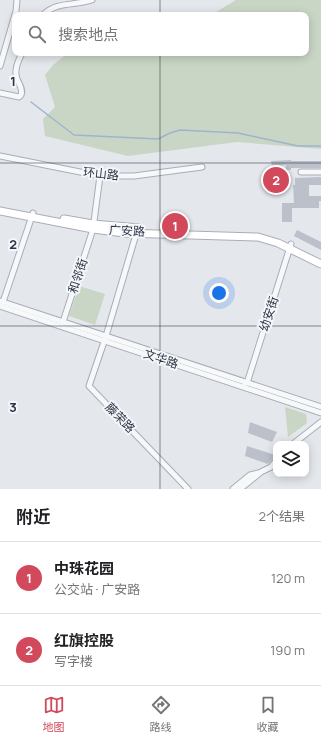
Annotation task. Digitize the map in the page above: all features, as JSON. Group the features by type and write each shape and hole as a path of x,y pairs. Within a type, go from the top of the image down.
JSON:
{"street":[{"path":"15,12 17,0"},
{"path":"47,12 62,4 92,0"},
{"path":"0,66 12,24"},
{"path":"0,93 19,97 21,95 22,89 16,75 17,65 21,56"},
{"name":"环山路","path":"0,156 100,176 134,176 202,167"},
{"path":"301,172 321,172"},
{"name":"和邻街","path":"63,322 93,227 100,176"},
{"name":"广安路","path":"0,207 93,227 258,237 290,246 321,259"},
{"name":"广安路","path":"0,211 32,215"},
{"path":"1,303 32,215"},
{"path":"105,338 138,230"},
{"name":"广安路","path":"290,246 321,264"},
{"name":"幼安街","path":"247,383 290,246"},
{"name":"文华路","path":"1,303 321,407"},
{"name":"文华路","path":"1,303 321,413"},
{"name":"藤荣路","path":"105,338 89,386 188,489"},
{"path":"240,385 247,383"},
{"path":"297,441 321,422"},
{"path":"233,489 250,475 261,472 273,465"},
{"path":"240,489 261,472"}],"green space":[{"path":"236,0 321,0 321,149 237,142 128,156 45,136 43,119 55,107 45,75 53,65 64,56 309,56 309,12 216,12"},
{"path":"79,286 105,294 95,325 69,316"},
{"path":"285,407 306,414 307,423 288,437"}],"building":[{"path":"271,161 321,161 321,168 291,168 291,170 286,170 286,165 272,166"},
{"path":"321,177 321,185 309,185 309,196 321,196 319,208 292,208 292,222 282,222 282,203 294,203 293,185 295,185 295,178"},
{"path":"297,230 321,242 321,250 294,236"},
{"path":"250,422 277,432 272,442 248,433"},
{"path":"247,446 273,454 273,459 268,464 245,456"}],"waterway":[{"path":"31,102 74,135 158,139 180,130 238,133 298,146 321,146"}],"place":[{"name":"红旗控股","path":"276,180"},
{"name":"中珠花园","path":"175,226"}]}
